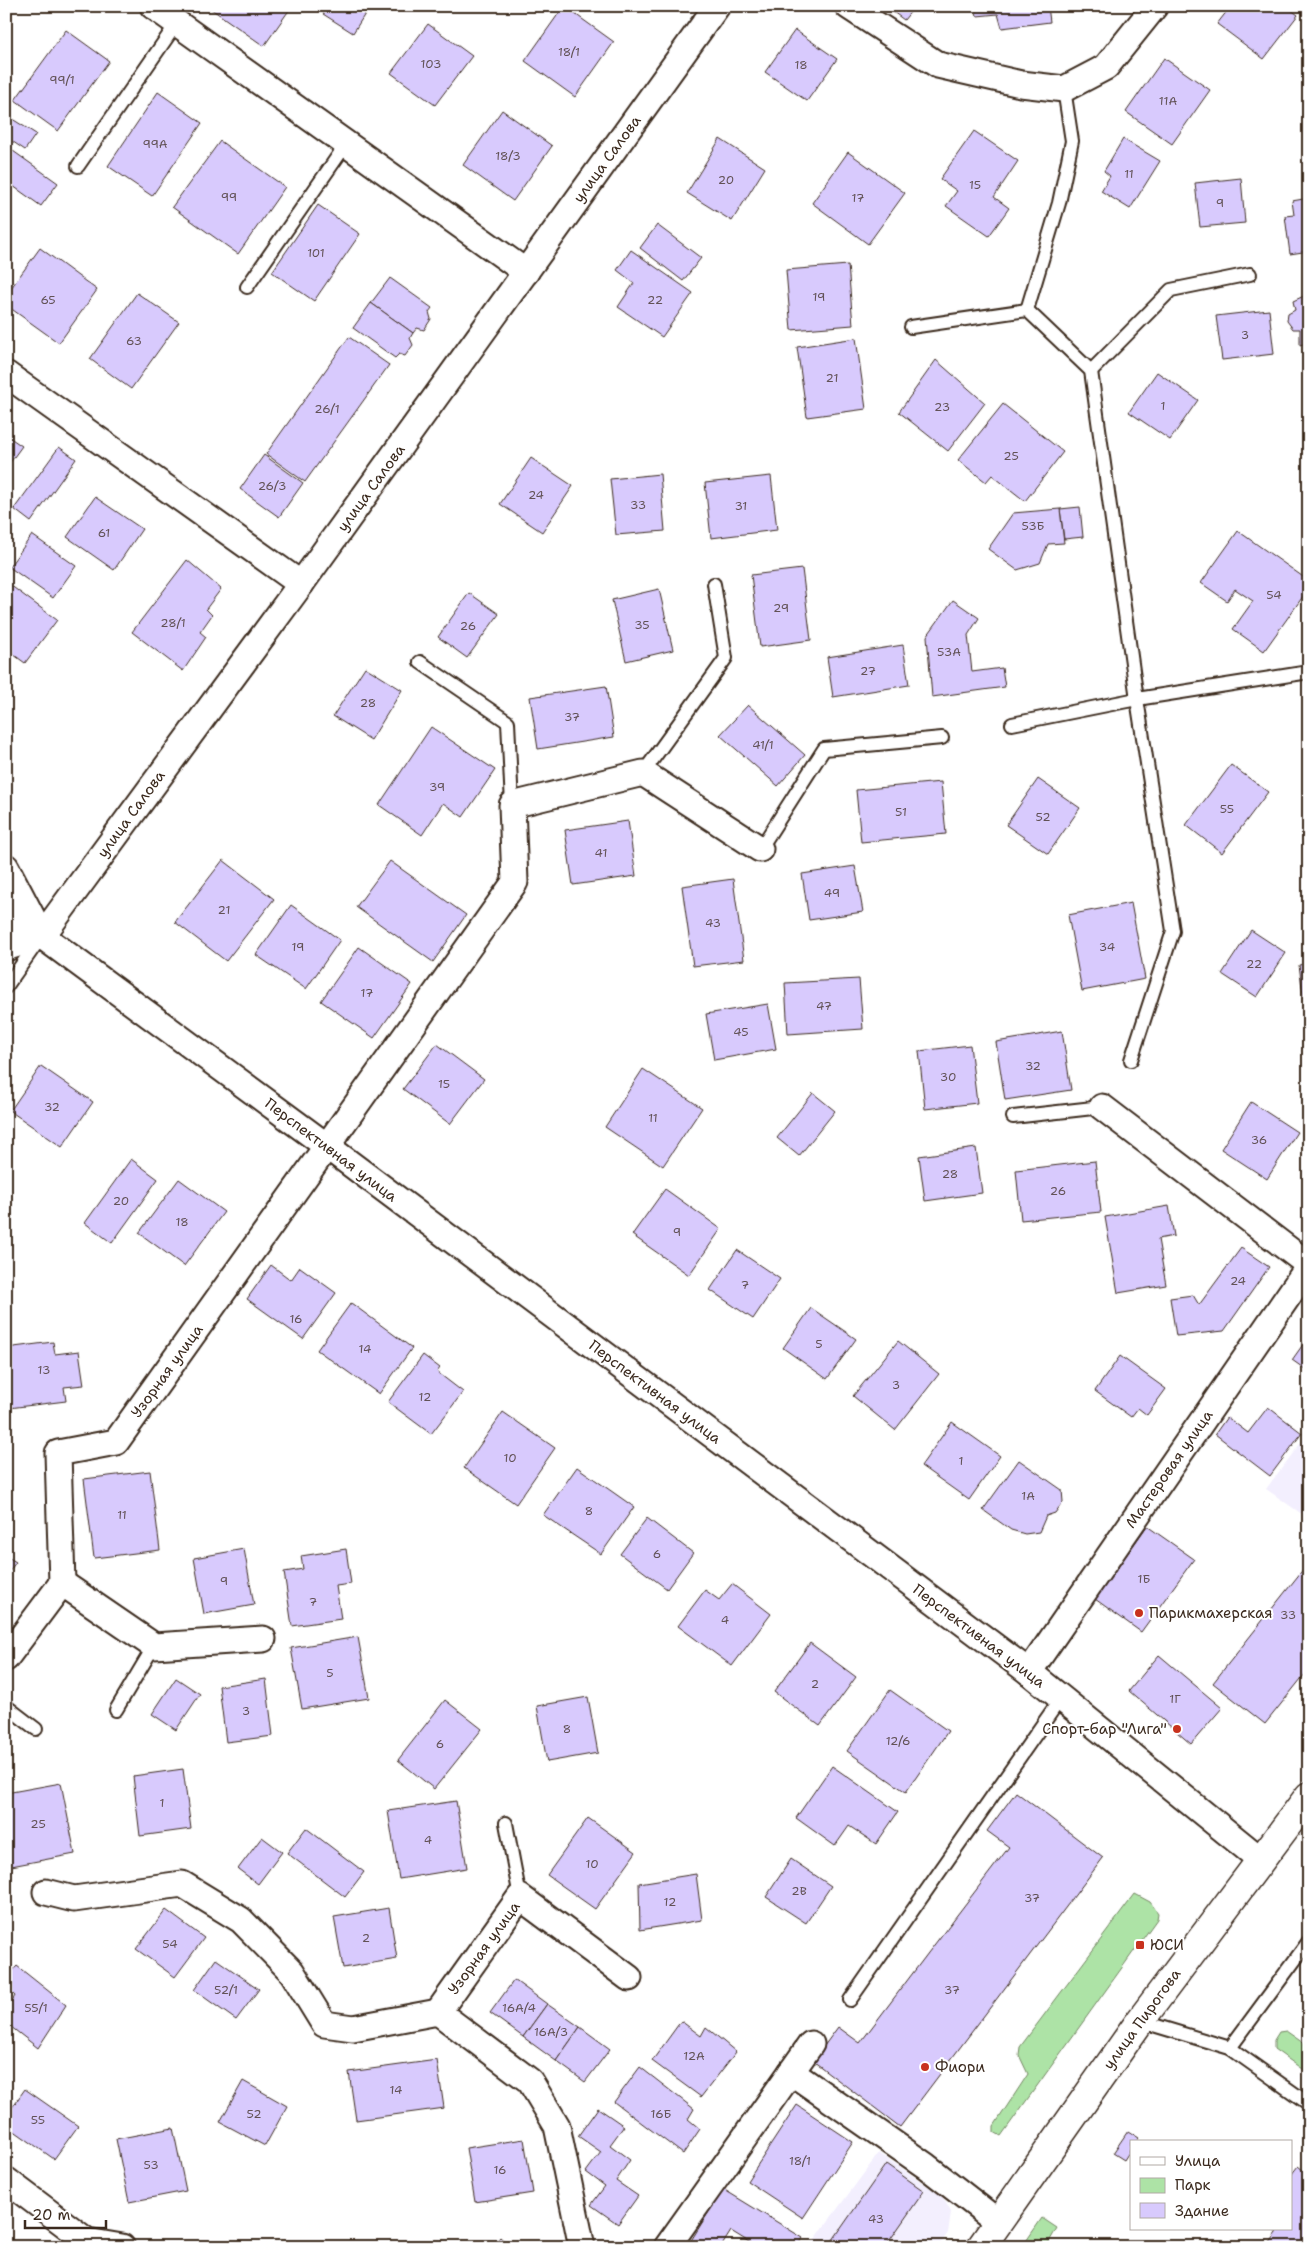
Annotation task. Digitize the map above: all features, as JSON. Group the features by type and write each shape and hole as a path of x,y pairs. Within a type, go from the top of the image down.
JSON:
{"main road":[{"name":"улица Пирогова","path":"982,2247 1140,2021 1309,1796"}],"street":[{"path":"153,6 526,272"},
{"name":"улица Салова","path":"42,936 301,584 717,6"},
{"path":"848,6 938,65 1021,84 1064,89 1106,67 1155,6"},
{"path":"6,374 301,584"},
{"path":"328,1147 515,882 512,805 643,773 760,849"},
{"name":"Перспективная улица","path":"6,867 42,936"},
{"name":"Перспективная улица","path":"6,915 42,936 328,1147 1029,1672 1261,1860"},
{"path":"6,948 42,936"},
{"path":"1102,1107 1309,1265"},
{"name":"Узорная улица","path":"62,1583 58,1453 116,1442 328,1147"},
{"name":"Мастеровая улица","path":"1029,1672 1309,1265"},
{"path":"6,1658 62,1583 154,1646 263,1639"},
{"path":"46,1892 74,1899 182,1884 240,1920 292,1972 324,2024 353,2028 438,2012 530,2081 557,2126 582,2247"},
{"name":"Узорная улица","path":"438,2012 520,1897 629,1978"},
{"path":"667,2247 811,2044"},
{"path":"791,2072 926,2166 998,2222"},
{"path":"6,2180 87,2241 122,2247"}],"lane":[{"path":"78,166 177,23"},
{"path":"1027,310 1059,203 1072,140 1064,89"},
{"path":"247,287 347,143"},
{"path":"1091,371 1171,290 1250,274"},
{"path":"911,328 1027,310"},
{"path":"1027,310 1091,371 1137,699 1173,931 1131,1060"},
{"path":"643,773 726,658 714,584"},
{"path":"420,662 508,722 512,805"},
{"path":"1012,724 1137,699 1309,672"},
{"path":"760,849 824,749 942,738"},
{"path":"6,987 42,936"},
{"path":"1013,1117 1102,1107"},
{"path":"116,1710 154,1646"},
{"path":"850,2000 1061,1698"},
{"path":"6,1706 36,1729"},
{"path":"506,1823 520,1897"},
{"path":"1230,2048 1309,1941"},
{"path":"1140,2021 1230,2048 1309,2104"}],"shaded area":[{"path":"1309,1432 1309,1519 1266,1489"},
{"path":"879,2153 942,2196 951,2212 948,2233 938,2247 809,2247"}],"green space":[{"path":"1135,1894 1150,1902 1158,1913 1157,1919 1001,2136 994,2132 994,2126 1028,2074 1019,2055 1020,2047"},
{"path":"1286,2031 1309,2047 1309,2074 1274,2049 1274,2040 1279,2032"},
{"path":"1042,2218 1057,2228 1046,2247 1022,2247"}],"building":[{"path":"207,6 292,6 264,46"},
{"path":"328,6 370,6 353,33 323,14"},
{"path":"564,6 614,42 575,97 525,61"},
{"path":"885,6 915,6 904,20"},
{"path":"975,6 1048,6 1050,22 1002,28 998,14 977,16"},
{"path":"1231,6 1286,6 1298,15 1264,59 1217,24"},
{"path":"428,24 472,56 435,105 391,73"},
{"path":"66,30 109,61 58,131 15,100"},
{"path":"795,30 837,59 807,101 765,72"},
{"path":"1164,58 1210,90 1172,144 1126,112"},
{"path":"158,92 202,123 152,196 108,166"},
{"path":"502,110 552,146 513,201 463,165"},
{"path":"6,115 36,134 25,150 6,137"},
{"path":"974,131 1018,161 994,197 1009,208 989,236 946,206 957,191 940,179"},
{"path":"720,139 765,168 732,221 687,193"},
{"path":"1123,139 1160,161 1130,209 1101,191 1110,176 1104,171"},
{"path":"220,141 285,187 238,254 172,207"},
{"path":"6,146 58,183 41,206 6,181"},
{"path":"848,152 905,193 868,244 812,203"},
{"path":"1241,178 1245,223 1200,227 1195,183"},
{"path":"1309,198 1309,251 1290,254 1285,216 1294,215 1292,201"},
{"path":"318,205 360,234 314,301 272,272"},
{"path":"657,225 701,258 683,281 640,248"},
{"path":"40,248 97,290 59,343 6,305 6,295"},
{"path":"631,250 693,293 662,337 618,307 634,283 617,270"},
{"path":"848,265 853,325 791,330 786,270"},
{"path":"1309,276 1309,342 1300,345 1300,329 1293,329 1287,321 1288,314 1295,310 1293,301 1304,296 1307,277"},
{"path":"390,278 432,308 429,312 431,319 424,330 417,328 413,333 371,303"},
{"path":"137,293 179,322 131,389 90,359"},
{"path":"371,303 413,333 410,338 413,345 405,356 399,354 395,358 353,328"},
{"path":"1269,310 1274,354 1222,360 1216,316"},
{"path":"349,337 389,365 305,482 266,454"},
{"path":"856,338 866,409 807,417 797,347"},
{"path":"936,360 985,403 948,451 899,412"},
{"path":"1157,372 1198,400 1170,440 1129,412"},
{"path":"1003,404 1063,452 1025,501 992,475 986,482 958,460"},
{"path":"6,435 22,446 6,468"},
{"path":"59,447 76,459 31,522 14,509"},
{"path":"264,455 303,483 279,517 240,489"},
{"path":"531,458 573,486 542,532 500,504"},
{"path":"660,474 665,531 616,535 610,479"},
{"path":"771,476 777,530 711,538 705,483"},
{"path":"95,497 142,529 114,570 67,537"},
{"path":"1080,507 1083,537 1064,539 1060,509"},
{"path":"1060,509 1064,543 1048,544 1040,563 1017,570 988,549 1013,513"},
{"path":"1238,531 1309,581 1309,588 1264,651 1233,629 1253,601 1235,589 1227,601 1201,583"},
{"path":"32,535 76,566 53,598 9,567"},
{"path":"187,560 221,589 206,609 212,615 200,632 206,637 183,671 132,632"},
{"path":"802,569 811,640 760,647 751,575"},
{"path":"6,582 57,620 25,663 6,649"},
{"path":"659,589 673,650 626,661 612,600"},
{"path":"469,593 499,614 467,658 438,637"},
{"path":"953,600 979,618 968,635 972,672 1002,668 1005,687 932,697 927,636"},
{"path":"903,645 909,685 833,697 827,657"},
{"path":"365,667 402,690 371,740 333,716"},
{"path":"606,686 614,737 538,749 530,697"},
{"path":"748,705 805,755 778,786 720,735"},
{"path":"431,727 495,770 463,817 443,803 422,835 379,805"},
{"path":"1231,765 1268,792 1222,853 1186,825"},
{"path":"1038,779 1080,808 1048,854 1006,825"},
{"path":"941,782 946,834 861,842 856,790"},
{"path":"628,821 636,876 573,885 565,830"},
{"path":"223,860 274,899 226,961 175,922"},
{"path":"390,861 466,915 433,962 356,907"},
{"path":"855,866 863,912 809,920 802,874"},
{"path":"733,879 744,960 693,966 682,886"},
{"path":"1131,903 1145,979 1082,991 1068,915"},
{"path":"291,905 340,940 306,989 256,955"},
{"path":"1251,930 1286,953 1257,997 1222,974"},
{"path":"359,947 412,984 374,1038 321,1001"},
{"path":"1309,963 1309,1039 1299,965"},
{"path":"859,979 863,1029 788,1034 785,983"},
{"path":"768,1004 776,1049 714,1060 706,1014"},
{"path":"1062,1031 1071,1090 1005,1100 996,1042"},
{"path":"437,1044 484,1079 450,1124 403,1089"},
{"path":"970,1045 977,1103 925,1109 919,1051"},
{"path":"41,1066 93,1102 62,1147 10,1111"},
{"path":"643,1069 702,1108 663,1166 605,1127"},
{"path":"813,1093 835,1111 799,1156 777,1138"},
{"path":"1251,1102 1297,1132 1267,1179 1221,1149"},
{"path":"976,1148 982,1193 925,1201 919,1156"},
{"path":"131,1159 158,1179 112,1243 85,1223"},
{"path":"1095,1161 1101,1212 1021,1220 1016,1170"},
{"path":"179,1179 224,1212 184,1266 139,1233"},
{"path":"665,1189 721,1229 689,1275 632,1235"},
{"path":"1169,1206 1174,1236 1158,1239 1166,1285 1118,1293 1105,1217"},
{"path":"1241,1248 1269,1267 1224,1331 1176,1336 1170,1298 1193,1295 1199,1305"},
{"path":"737,1250 780,1279 753,1319 710,1290"},
{"path":"271,1265 291,1280 300,1267 336,1293 303,1339 247,1299"},
{"path":"351,1303 412,1348 379,1394 317,1350"},
{"path":"811,1308 856,1339 827,1379 783,1348"},
{"path":"1309,1336 1309,1372 1292,1360"},
{"path":"898,1341 939,1374 895,1430 853,1396"},
{"path":"53,1342 55,1354 79,1351 84,1385 64,1387 66,1401 9,1408 6,1386 6,1348"},
{"path":"423,1355 440,1368 437,1372 463,1392 431,1434 388,1402"},
{"path":"1120,1356 1166,1389 1147,1415 1138,1408 1131,1417 1095,1391"},
{"path":"1268,1407 1302,1433 1270,1476 1215,1434 1227,1417 1248,1433"},
{"path":"503,1412 555,1448 516,1504 464,1468"},
{"path":"952,1422 1000,1456 969,1500 921,1466"},
{"path":"1019,1460 1062,1490 1063,1502 1055,1513 1046,1516 1039,1532 1025,1534 1011,1530 983,1510"},
{"path":"577,1467 634,1507 601,1554 543,1515"},
{"path":"150,1471 160,1550 94,1558 84,1479"},
{"path":"647,1518 693,1553 667,1589 620,1554"},
{"path":"1147,1526 1194,1559 1141,1632 1095,1599"},
{"path":"244,1549 254,1605 204,1614 194,1558"},
{"path":"346,1549 351,1584 336,1586 341,1619 292,1626 284,1572 303,1569 301,1556"},
{"path":"6,1556 16,1562 6,1576"},
{"path":"1309,1562 1309,1669 1265,1724 1213,1683"},
{"path":"732,1584 771,1614 732,1666 678,1626 705,1590 719,1600"},
{"path":"358,1637 369,1698 302,1709 291,1648"},
{"path":"810,1643 856,1677 820,1726 774,1692"},
{"path":"1159,1655 1222,1708 1191,1744 1129,1691"},
{"path":"176,1678 200,1694 176,1730 152,1714"},
{"path":"266,1679 273,1736 226,1742 219,1686"},
{"path":"890,1690 948,1731 906,1792 847,1751"},
{"path":"588,1697 598,1753 547,1762 537,1706"},
{"path":"445,1700 482,1729 434,1789 398,1760"},
{"path":"832,1766 898,1812 876,1844 849,1826 835,1846 796,1818"},
{"path":"183,1769 191,1829 140,1836 133,1776"},
{"path":"61,1783 75,1854 6,1867 6,1793"},
{"path":"1016,1792 1103,1858 900,2127 813,2061 838,2027 860,2043 1009,1847 987,1831"},
{"path":"456,1801 467,1868 399,1879 388,1811"},
{"path":"588,1818 636,1852 595,1909 547,1875"},
{"path":"306,1828 364,1872 345,1897 287,1853"},
{"path":"262,1837 282,1852 258,1884 238,1869"},
{"path":"791,1859 831,1886 806,1923 766,1897"},
{"path":"696,1874 702,1920 640,1930 639,1883"},
{"path":"389,1908 397,1959 343,1968 334,1917"},
{"path":"166,1910 204,1938 175,1977 136,1949"},
{"path":"216,1959 259,1989 236,2020 194,1990"},
{"path":"17,1966 66,2005 38,2048 6,2023 6,2010 15,1996 6,1987 6,1978"},
{"path":"514,1980 547,2004 523,2037 490,2013"},
{"path":"547,2004 580,2027 556,2061 523,2037"},
{"path":"681,2021 701,2036 706,2027 736,2052 701,2097 652,2061"},
{"path":"580,2027 610,2049 585,2082 556,2061"},
{"path":"437,2060 444,2108 356,2120 349,2072"},
{"path":"640,2067 694,2109 688,2119 700,2129 683,2154 614,2102"},
{"path":"243,2081 287,2106 265,2146 220,2122"},
{"path":"25,2089 78,2126 54,2159 6,2125 6,2116"},
{"path":"797,2105 853,2142 803,2218 747,2181"},
{"path":"598,2108 624,2126 610,2145 630,2160 616,2181 638,2196 618,2224 591,2205 605,2186 586,2172 601,2152 578,2136"},
{"path":"173,2128 186,2191 129,2202 116,2139"},
{"path":"1128,2131 1139,2138 1138,2140 1130,2140 1130,2151 1124,2160 1113,2153"},
{"path":"524,2139 533,2193 475,2202 466,2148"},
{"path":"886,2164 924,2191 885,2247 828,2247"},
{"path":"1309,2164 1309,2247 1267,2247 1277,2233 1273,2230 1292,2230 1292,2174 1298,2166 1304,2171"},
{"path":"723,2189 803,2238 797,2247 757,2247 731,2231 721,2247 687,2247"},
{"path":"500,2237 511,2247 491,2247"}],"place":[{"name":"Парикмахерская","path":"1139,1613"},
{"name":"Спорт-бар \"Лига\"","path":"1177,1729"},
{"name":"ЮСИ","path":"1140,1945"},
{"name":"Фиори","path":"925,2067"}]}
